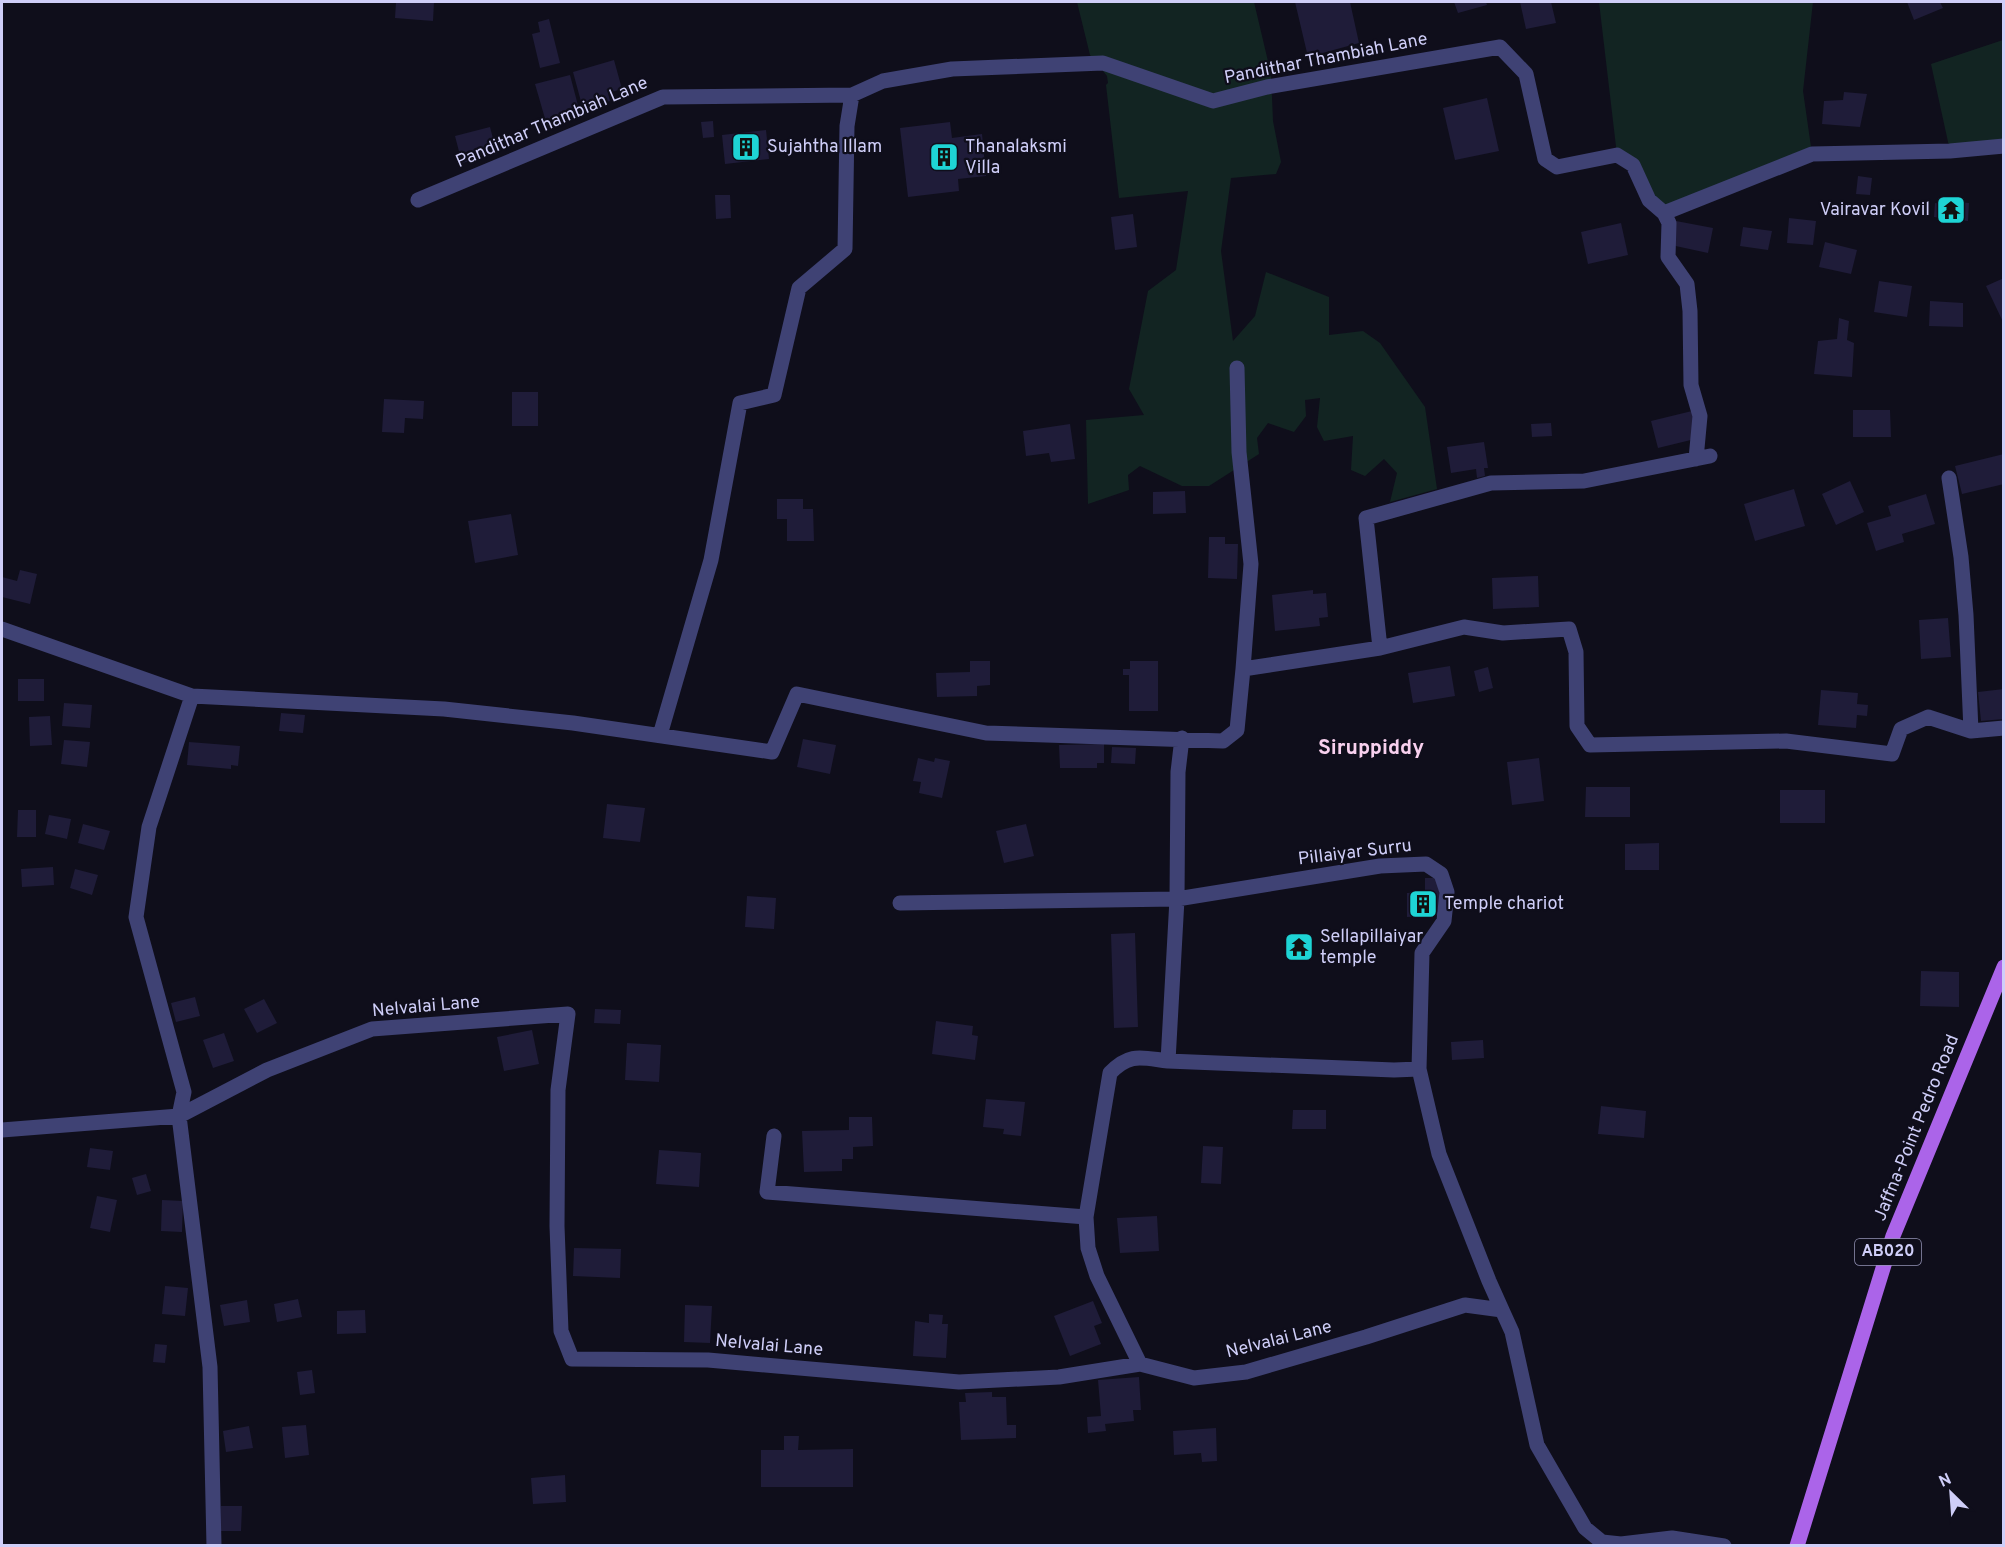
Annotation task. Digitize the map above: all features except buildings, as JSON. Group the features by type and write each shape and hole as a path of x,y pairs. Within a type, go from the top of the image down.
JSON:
{"main road":[{"name":"Jaffna-Point Pedro Road","path":"1797,1545 1893,1236 2004,967"}],"street":[{"name":"Pandithar Thambiah Lane","path":"418,200 663,97 852,95 883,81 952,69 1103,63 1213,101 1267,87 1500,47 1526,75 1545,159 1557,167 1617,155 1633,165 1649,200 1664,213"},
{"path":"660,735 711,560 740,403 774,395 799,288 845,249 847,126 852,95"},
{"path":"1380,648 1366,519 1491,483 1584,481 1703,458 1700,416 1691,385 1690,311 1687,284 1668,257 1669,223 1664,213 1812,154 1950,151 2004,146"},
{"path":"2,629 192,696 444,709 660,735 772,752 797,694 986,733 1223,741 1237,730 1244,669 1251,564 1239,452 1237,368"},
{"path":"1949,478 1961,557 1971,731"},
{"path":"1244,669 1380,648 1464,627 1503,633 1569,629 1576,652 1577,726 1590,745 1786,741 1892,754 1901,729 1928,717 1971,731 2004,728"},
{"path":"192,696 149,826 136,917 184,1092 179,1116 210,1367 213,1545"},
{"path":"1168,1061 1177,899 1178,772 1182,738"},
{"name":"Pillaiyar Surru","path":"900,903 1177,899 1380,866 1426,864 1441,874 1447,891 1443,921 1422,953 1419,1069 1439,1154 1502,1310"},
{"name":"Nelvalai Lane","path":"2,1130 179,1116 267,1070 372,1029 568,1014 558,1090 557,1226 561,1330 572,1359 708,1360 959,1382 1059,1377 1140,1364 1194,1378 1246,1372 1366,1338 1465,1305 1502,1310"},
{"path":"1140,1364 1097,1276 1089,1248 1086,1217 1110,1073 1121,1062 1136,1058 1394,1070 1419,1069"},
{"path":"774,1136 766,1192 1086,1217"},
{"path":"1502,1310 1512,1332 1537,1445 1585,1528 1602,1542 1621,1544 1672,1538 1724,1545"}],"green space":[{"path":"1077,2 1254,2 1271,74 1273,121 1281,162 1276,174 1231,178 1221,251 1233,341 1255,316 1266,272 1329,297 1329,335 1363,331 1380,343 1425,407 1437,489 1390,502 1397,473 1384,459 1365,476 1351,470 1353,436 1324,441 1317,427 1320,398 1305,400 1306,416 1294,432 1268,423 1257,438 1259,454 1209,486 1182,486 1140,466 1128,475 1129,490 1088,504 1086,420 1144,415 1129,389 1148,291 1176,270 1188,191 1119,198 1106,85 1107,76 1090,55"},
{"path":"1599,2 1813,2 1803,91 1812,154 1664,213 1617,155"},
{"path":"2003,40 2003,146 1950,151 1931,64"}],"place":[{"name":"Sujahtha Illam","path":"746,147"},
{"name":"Thanalaksmi Villa","path":"944,157"},
{"name":"Vairavar Kovil","path":"1951,210"},
{"name":"Temple chariot","path":"1423,904"},
{"name":"Sellapillaiyar temple","path":"1299,947"}],"district":[{"name":"Siruppiddy","path":"1371,748"}]}
